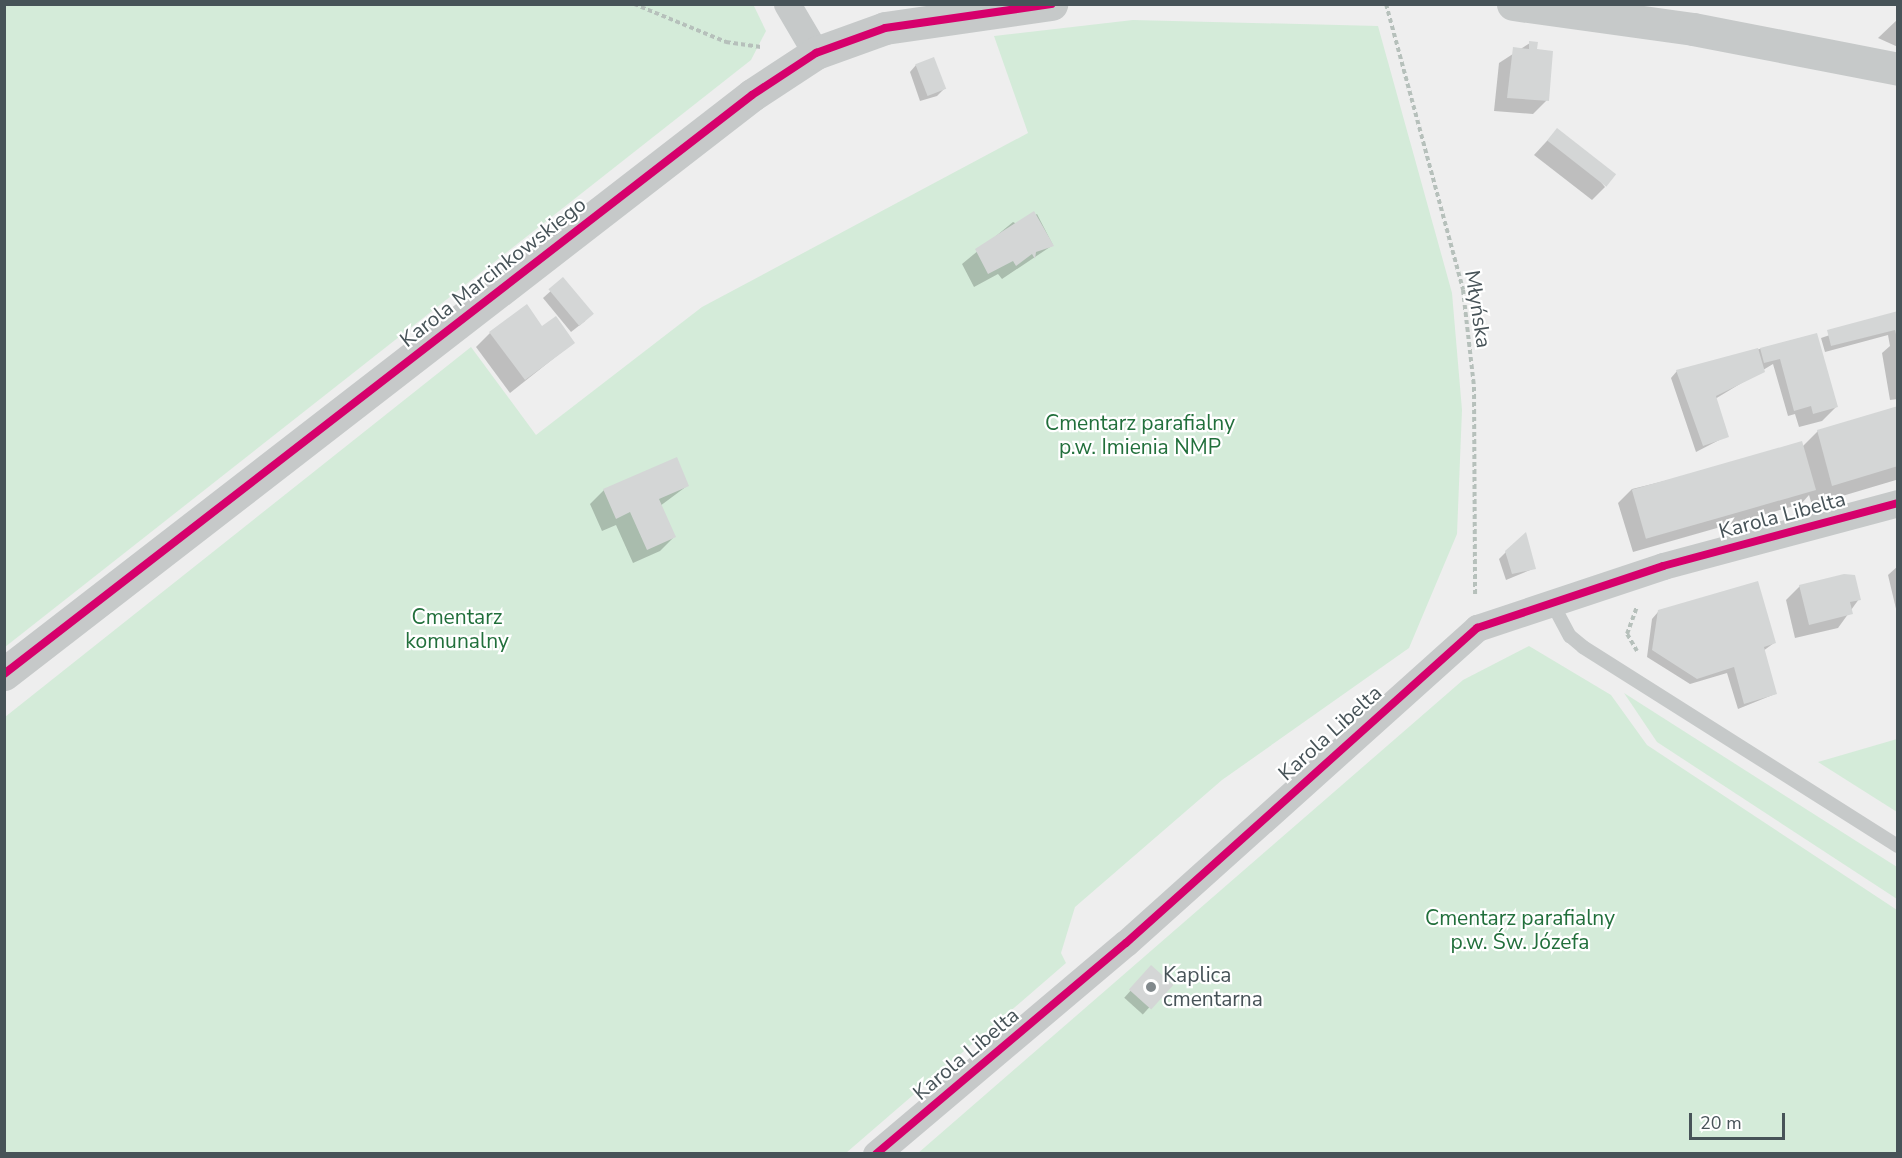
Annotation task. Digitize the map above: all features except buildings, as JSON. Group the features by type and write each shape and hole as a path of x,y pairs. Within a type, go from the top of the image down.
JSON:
{"street":[{"path":"787,4 816,53"},
{"name":"Karola Marcinkowskiego","path":"4,674 752,95 816,53 885,27 1052,4"},
{"path":"1513,4 1671,26 1898,69"},
{"name":"Karola Libelta","path":"876,1154 1126,943 1477,628 1551,601 1898,503"}],"lane":[{"path":"1551,601 1570,636 1583,647 1898,846"}],"path":[{"path":"634,4 726,42 816,53"},
{"path":"1640,654 1627,634 1631,613 1645,598"}],"green space":[{"path":"5,4 753,4 766,31 751,60 5,647"},
{"path":"1133,20 1378,26 1452,293 1462,410 1457,534 1409,648 1222,780 1075,907 1061,953 1066,963 846,1153 5,1154 5,717 471,347 536,435 702,307 1028,133 994,36"},
{"name":"Cmentarz parafialny p.w. Św. Józefa","path":"1529,646 1611,695 1647,745 1897,910 1897,1153 917,1154 1463,680"},
{"path":"1624,693 1897,867 1897,899 1657,742"},
{"path":"1897,739 1897,812 1818,762"}],"cycle path":[{"path":"4,674 752,95 816,53 885,28 1051,4"},
{"path":"876,1154 1126,943 1477,628 1663,566 1898,503"}],"place":[{"name":"Kaplica cmentarna","path":"1151,987"}],"park label":[{"name":"Cmentarz parafialny p.w. Imienia NMP","path":"1140,435"},
{"name":"Cmentarz komunalny","path":"457,629"}]}
